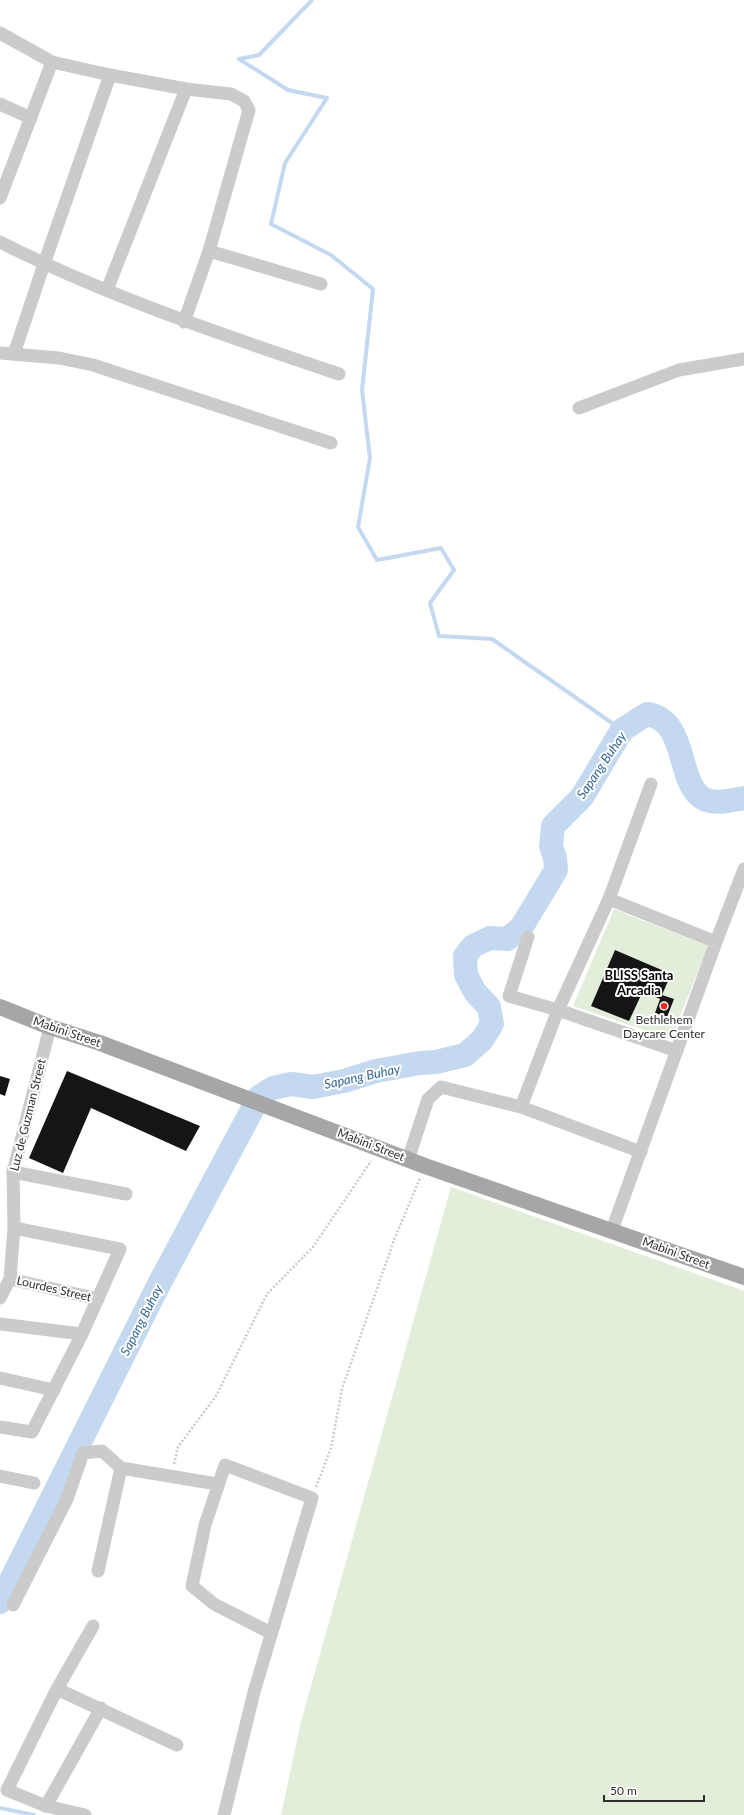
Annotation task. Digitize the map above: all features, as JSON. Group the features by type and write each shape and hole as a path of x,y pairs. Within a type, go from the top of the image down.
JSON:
{"main road":[{"name":"Mabini Street","path":"0,1007 50,1027 100,1043 215,1086 408,1160 744,1277"}],"street":[{"path":"0,33 52,62 110,75 186,89 231,94 244,101 249,110 209,251 184,322"},
{"path":"0,198 4,174 32,118 52,62"},
{"path":"14,354 110,75"},
{"path":"107,290 186,89"},
{"path":"0,104 32,118"},
{"path":"0,242 44,264 184,322 338,374"},
{"path":"209,251 321,284"},
{"path":"0,353 59,358 93,365 331,443"},
{"path":"579,408 679,370 744,358"},
{"path":"521,1107 558,1010 609,899 651,784"},
{"path":"612,1230 716,942 744,869"},
{"path":"609,899 716,942"},
{"path":"528,938 509,996 558,1010 677,1051"},
{"name":"Luz de Guzman Street","path":"0,1298 10,1279 14,1228 12,1172 50,1027"},
{"path":"408,1160 428,1099 441,1087 521,1107 641,1152"},
{"path":"12,1172 126,1194"},
{"path":"0,1427 32,1432 82,1334 120,1249 14,1228"},
{"name":"Lourdes Street","path":"10,1279 98,1299"},
{"path":"0,1324 82,1334"},
{"path":"0,1378 54,1390"},
{"path":"13,1605 67,1499 83,1453 102,1451 121,1468 217,1484"},
{"path":"224,1815 254,1692 312,1498 225,1465 217,1484 205,1525 192,1586 214,1604 271,1633"},
{"path":"98,1571 121,1468"},
{"path":"0,1476 34,1483"},
{"path":"85,1815 46,1806 7,1790 57,1689 93,1626"},
{"path":"57,1689 101,1708 177,1745"},
{"path":"46,1806 101,1708"}],"path":[{"path":"171,1476 178,1447 216,1396 267,1294 312,1248 373,1159"},
{"path":"312,1498 330,1448 342,1389 394,1240 421,1177"}],"green space":[{"path":"614,909 708,946 671,1039 573,1006"},
{"path":"451,1187 744,1291 744,1815 281,1815 301,1722"}],"building":[{"path":"615,950 671,974 662,995 674,999 667,1017 655,1013 660,999 643,991 629,1021 591,1006"},
{"path":"67,1071 200,1126 186,1151 91,1108 63,1173 29,1158"},
{"path":"0,1076 10,1079 5,1096 0,1094"}],"waterway":[{"path":"312,0 259,55 239,59 288,90 327,98 285,163 271,224 331,255 373,289 362,390 370,458 358,527 377,560 441,548 454,570 430,603 439,636 492,639 622,730"},
{"name":"Sapang Buhay","path":"0,1602 157,1288 259,1097 273,1088 291,1084 313,1087 344,1081 376,1071 420,1063 436,1062 465,1055 482,1040 492,1024 489,1007 475,992 466,975 465,956 473,946 490,938 507,939 521,928 556,870 555,858 551,846 553,826 582,797 622,730 647,714 660,719 670,728 676,740 689,781 695,792 704,799 714,802 724,802 744,798"},
{"path":"0,1808 34,1815"}],"place":[{"name":"Bethlehem Daycare Center","path":"664,1006"}],"district":[{"name":"BLISS Santa Arcadia","path":"639,982"}]}
